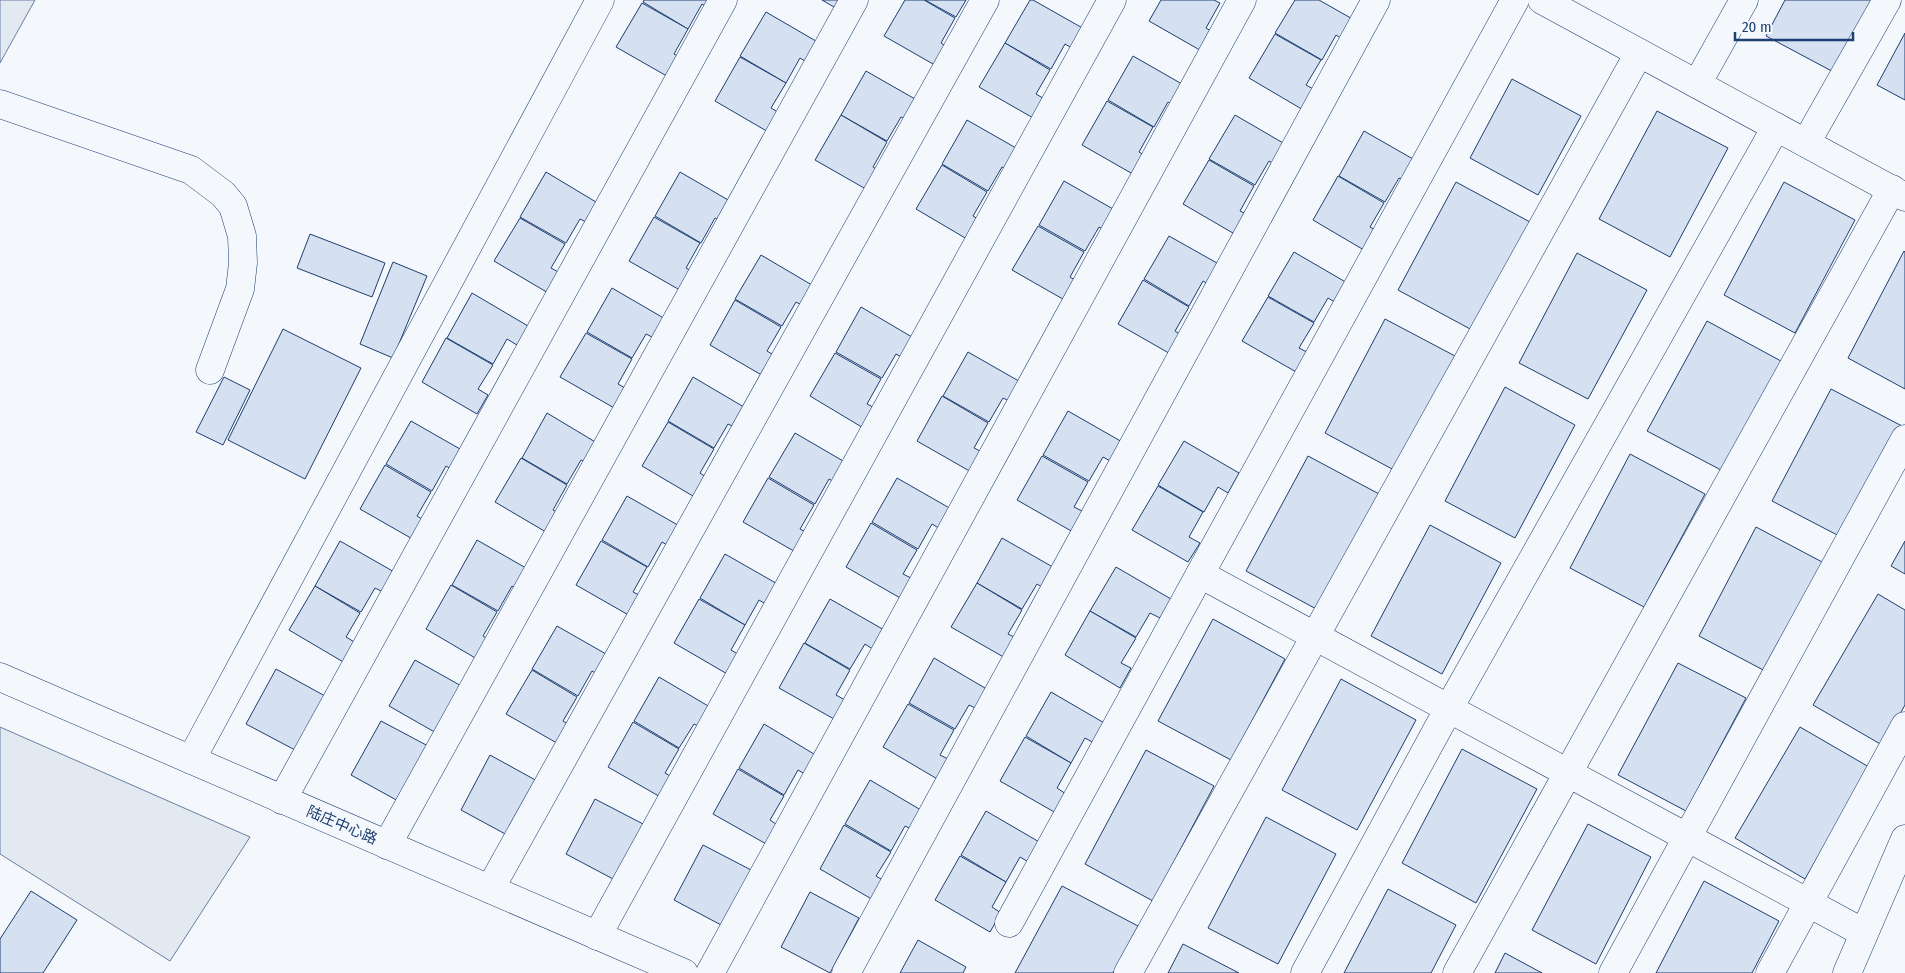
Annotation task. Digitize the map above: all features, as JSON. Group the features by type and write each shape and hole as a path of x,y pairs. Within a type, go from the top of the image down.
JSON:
{"street":[{"path":"192,760 600,0"},
{"path":"282,800 723,0"},
{"path":"387,845 854,0"},
{"path":"490,889 986,0"},
{"path":"597,936 1112,0"},
{"path":"710,973 1242,0"},
{"path":"846,973 1376,0"},
{"path":"1009,923 1515,0"},
{"path":"1458,973 1568,773 1898,193 1542,0"},
{"path":"1697,84 1744,0"},
{"path":"1806,143 1887,0"},
{"path":"1128,973 1639,53"},
{"path":"0,104 191,170 223,194 233,206 242,236 243,263 240,290 210,370"},
{"path":"1306,973 1449,708 1776,127"},
{"path":"1613,973 1905,439"},
{"path":"1200,574 1864,933"},
{"name":"陆庄中心路","path":"0,677 597,936 644,966 684,973"},
{"path":"1770,973 1905,726"},
{"path":"1846,973 1905,839"}],"shaded area":[{"path":"0,0 35,0 0,63"},
{"path":"0,727 250,837 170,961 0,854"}],"building":[{"path":"644,0 718,0 712,10 702,4 688,29 643,2"},
{"path":"822,0 845,0 839,10"},
{"path":"905,0 924,0 955,18 941,43 951,49 940,68 884,36"},
{"path":"925,0 966,0 956,17"},
{"path":"1030,0 1086,30 1075,50 1065,44 1051,69 1005,43"},
{"path":"1161,0 1214,0 1220,3 1206,28 1216,34 1205,53 1149,21"},
{"path":"1295,0 1319,0 1356,21 1345,41 1336,35 1322,60 1275,33"},
{"path":"1785,0 1882,0 1841,76 1766,36"},
{"path":"642,3 688,29 674,54 683,59 672,79 616,47"},
{"path":"766,12 821,44 810,64 800,58 786,83 740,56"},
{"path":"1905,33 1905,100 1877,85"},
{"path":"1275,34 1321,60 1306,85 1317,91 1305,111 1249,78"},
{"path":"1005,43 1050,70 1036,94 1046,100 1035,119 979,87"},
{"path":"1133,56 1189,88 1178,108 1168,102 1154,127 1108,100"},
{"path":"740,57 786,83 771,108 781,114 770,133 715,101"},
{"path":"866,71 922,103 911,122 901,117 887,141 841,115"},
{"path":"1512,79 1581,116 1538,195 1470,158"},
{"path":"1107,101 1153,127 1139,152 1149,158 1138,177 1082,145"},
{"path":"1657,111 1728,148 1670,257 1599,219"},
{"path":"841,115 887,142 873,167 882,173 871,192 815,160"},
{"path":"1235,115 1290,147 1279,167 1269,161 1255,185 1209,159"},
{"path":"967,120 1023,152 1012,172 1002,167 988,191 942,164"},
{"path":"1364,131 1420,163 1409,183 1399,178 1385,202 1339,176"},
{"path":"1209,160 1254,186 1240,211 1250,216 1238,236 1183,204"},
{"path":"942,165 987,192 973,216 983,222 972,242 916,209"},
{"path":"546,172 601,205 590,224 580,219 566,243 520,217"},
{"path":"680,172 735,204 725,223 715,218 701,243 655,216"},
{"path":"1338,176 1384,203 1370,227 1380,233 1369,253 1313,220"},
{"path":"1064,181 1120,213 1108,232 1099,227 1085,251 1039,225"},
{"path":"1456,182 1530,222 1472,330 1398,290"},
{"path":"1784,182 1855,220 1795,333 1724,295"},
{"path":"654,217 700,243 686,268 695,273 685,293 629,261"},
{"path":"520,218 565,244 551,268 562,274 550,294 494,261"},
{"path":"1038,226 1084,252 1070,277 1080,283 1068,302 1012,270"},
{"path":"310,234 385,263 372,297 297,268"},
{"path":"1169,236 1224,267 1213,287 1203,281 1189,306 1144,279"},
{"path":"1294,252 1349,284 1338,304 1328,298 1314,322 1268,296"},
{"path":"1905,252 1905,389 1848,358"},
{"path":"1577,253 1647,290 1588,399 1519,363"},
{"path":"761,255 817,288 805,307 796,302 782,326 735,299"},
{"path":"393,262 427,276 393,358 360,344"},
{"path":"1143,280 1189,307 1175,331 1184,337 1174,356 1118,324"},
{"path":"612,288 667,320 656,339 646,334 632,358 587,332"},
{"path":"472,293 528,326 517,345 507,339 493,364 447,338"},
{"path":"1268,297 1314,323 1299,348 1309,353 1298,373 1242,341"},
{"path":"735,300 781,327 767,351 777,357 765,377 710,345"},
{"path":"861,307 917,340 905,359 896,354 882,378 836,352"},
{"path":"1385,319 1455,356 1394,470 1325,433"},
{"path":"1707,321 1781,361 1721,470 1647,431"},
{"path":"283,329 361,368 305,479 228,440"},
{"path":"586,333 632,359 618,384 627,389 616,409 560,377"},
{"path":"446,338 493,365 478,389 488,395 477,414 422,382"},
{"path":"968,352 1024,384 1013,403 1003,398 989,422 943,396"},
{"path":"835,353 881,379 867,404 877,409 865,429 810,396"},
{"path":"224,377 250,390 223,445 196,432"},
{"path":"693,377 749,410 738,429 728,424 714,448 668,421"},
{"path":"1505,387 1575,425 1515,538 1445,501"},
{"path":"1831,389 1902,426 1843,538 1772,501"},
{"path":"942,396 988,423 974,448 984,453 973,473 917,441"},
{"path":"1068,411 1124,443 1112,462 1103,457 1089,481 1043,455"},
{"path":"547,413 602,446 591,465 581,460 567,484 522,458"},
{"path":"411,421 467,453 456,472 446,466 432,491 386,464"},
{"path":"668,422 714,449 700,473 709,479 698,499 642,466"},
{"path":"795,433 850,465 839,485 829,479 815,504 769,477"},
{"path":"1184,441 1239,473 1228,493 1218,487 1204,512 1158,485"},
{"path":"1630,454 1705,494 1644,607 1570,568"},
{"path":"1042,456 1088,482 1074,507 1084,512 1073,532 1017,500"},
{"path":"1308,456 1381,495 1320,611 1246,571"},
{"path":"521,458 567,485 553,510 563,515 551,535 495,502"},
{"path":"385,465 431,492 417,516 427,522 416,541 360,509"},
{"path":"768,478 814,505 800,529 810,534 799,554 743,522"},
{"path":"897,478 953,510 942,530 932,524 918,549 872,522"},
{"path":"1158,486 1203,512 1189,537 1200,543 1188,562 1132,530"},
{"path":"627,496 683,528 672,548 662,542 648,567 602,540"},
{"path":"871,523 917,550 903,574 913,579 902,599 846,567"},
{"path":"1430,525 1501,563 1442,674 1371,636"},
{"path":"1756,527 1824,563 1767,672 1699,636"},
{"path":"1002,538 1058,570 1047,590 1037,584 1022,609 977,583"},
{"path":"477,540 533,572 522,592 512,586 498,611 452,585"},
{"path":"340,541 396,573 385,593 375,588 361,612 315,586"},
{"path":"601,541 647,567 633,592 643,597 632,617 576,585"},
{"path":"1905,541 1905,574 1891,566"},
{"path":"725,554 781,586 769,606 759,600 745,625 700,598"},
{"path":"1116,567 1171,599 1160,618 1150,613 1136,637 1090,611"},
{"path":"977,583 1022,610 1008,634 1018,639 1007,659 951,627"},
{"path":"451,585 497,612 483,636 493,642 482,662 426,629"},
{"path":"315,586 360,613 346,637 356,643 345,663 289,630"},
{"path":"1878,594 1905,610 1905,705 1882,745 1813,705"},
{"path":"699,599 745,625 731,650 741,656 729,675 674,643"},
{"path":"830,599 886,631 874,650 865,644 850,669 805,643"},
{"path":"1090,611 1136,638 1121,663 1131,668 1120,688 1065,655"},
{"path":"1213,619 1285,659 1231,760 1158,721"},
{"path":"557,626 613,658 602,677 592,671 578,696 532,669"},
{"path":"804,643 850,670 836,695 845,700 834,719 779,688"},
{"path":"934,658 990,691 979,710 969,705 955,729 909,703"},
{"path":"415,660 465,688 438,734 389,706"},
{"path":"1678,663 1746,698 1686,811 1618,775"},
{"path":"276,669 325,696 295,750 246,724"},
{"path":"532,670 577,697 563,721 573,727 562,746 506,714"},
{"path":"659,677 715,710 704,729 694,724 679,748 634,721"},
{"path":"1341,679 1416,720 1357,830 1282,790"},
{"path":"1051,692 1106,724 1096,744 1085,738 1071,763 1026,736"},
{"path":"908,704 954,730 940,755 950,760 939,780 883,747"},
{"path":"381,721 430,747 400,802 351,775"},
{"path":"633,722 679,749 665,773 675,779 664,799 608,767"},
{"path":"764,724 819,757 808,776 798,770 784,795 739,768"},
{"path":"1800,727 1869,767 1805,879 1735,838"},
{"path":"1025,737 1071,763 1057,788 1066,794 1056,813 1000,781"},
{"path":"1462,749 1537,789 1476,903 1402,863"},
{"path":"1146,750 1214,786 1153,901 1085,864"},
{"path":"490,755 539,782 509,836 461,810"},
{"path":"738,769 784,796 770,820 779,826 768,845 713,814"},
{"path":"870,780 926,813 915,831 905,826 891,851 845,824"},
{"path":"595,799 645,825 615,880 566,854"},
{"path":"986,811 1041,843 1030,863 1020,857 1006,882 961,855"},
{"path":"1266,817 1336,854 1278,964 1208,928"},
{"path":"1588,824 1651,857 1596,964 1532,930"},
{"path":"844,825 891,852 876,876 886,882 875,901 820,869"},
{"path":"703,845 753,871 723,926 674,900"},
{"path":"960,856 1006,882 992,907 1001,913 990,932 935,900"},
{"path":"1704,881 1779,921 1752,973 1656,973"},
{"path":"1062,886 1138,926 1113,973 1015,973"},
{"path":"1388,889 1456,925 1431,973 1344,973"},
{"path":"31,891 77,920 43,973 0,973 0,939"},
{"path":"810,892 859,918 830,973 781,947"},
{"path":"918,940 966,967 963,973 900,973"},
{"path":"1183,944 1239,973 1168,973"},
{"path":"1505,953 1542,973 1495,973"}]}
